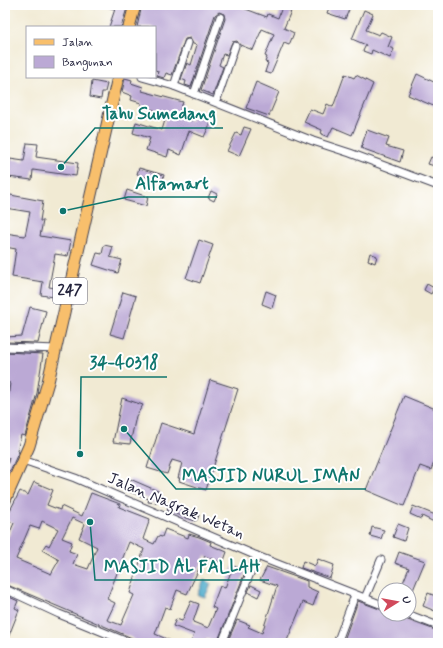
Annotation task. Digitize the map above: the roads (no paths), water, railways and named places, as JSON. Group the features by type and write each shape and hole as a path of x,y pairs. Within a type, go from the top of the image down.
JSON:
{"main road":[{"path":"129,26 135,5"},
{"name":"247","path":"5,500 23,460 48,382 118,78"}],"street":[{"path":"194,94 220,17"},
{"path":"174,86 188,43"},
{"path":"216,102 235,46"},
{"path":"146,78 174,86 313,141 350,152 438,186"},
{"path":"5,347 56,349"},
{"name":"Jalan Nagrak Wetan","path":"23,460 74,478 257,556 377,603"},
{"path":"222,643 257,556"},
{"path":"365,598 381,560"},
{"path":"5,589 59,614 130,643"},
{"path":"337,643 355,595"},
{"path":"417,618 438,626"}],"water":[{"path":"204,580 211,584 205,597 198,595"}],"place":[{"name":"Tahu Sumedang","path":"61,167"},
{"name":"Alfamart","path":"63,211"},
{"name":"MASJID NURUL IMAN","path":"124,429"},
{"name":"34-40318","path":"80,454"},
{"name":"MASJID AL FALLAH","path":"90,522"}]}
